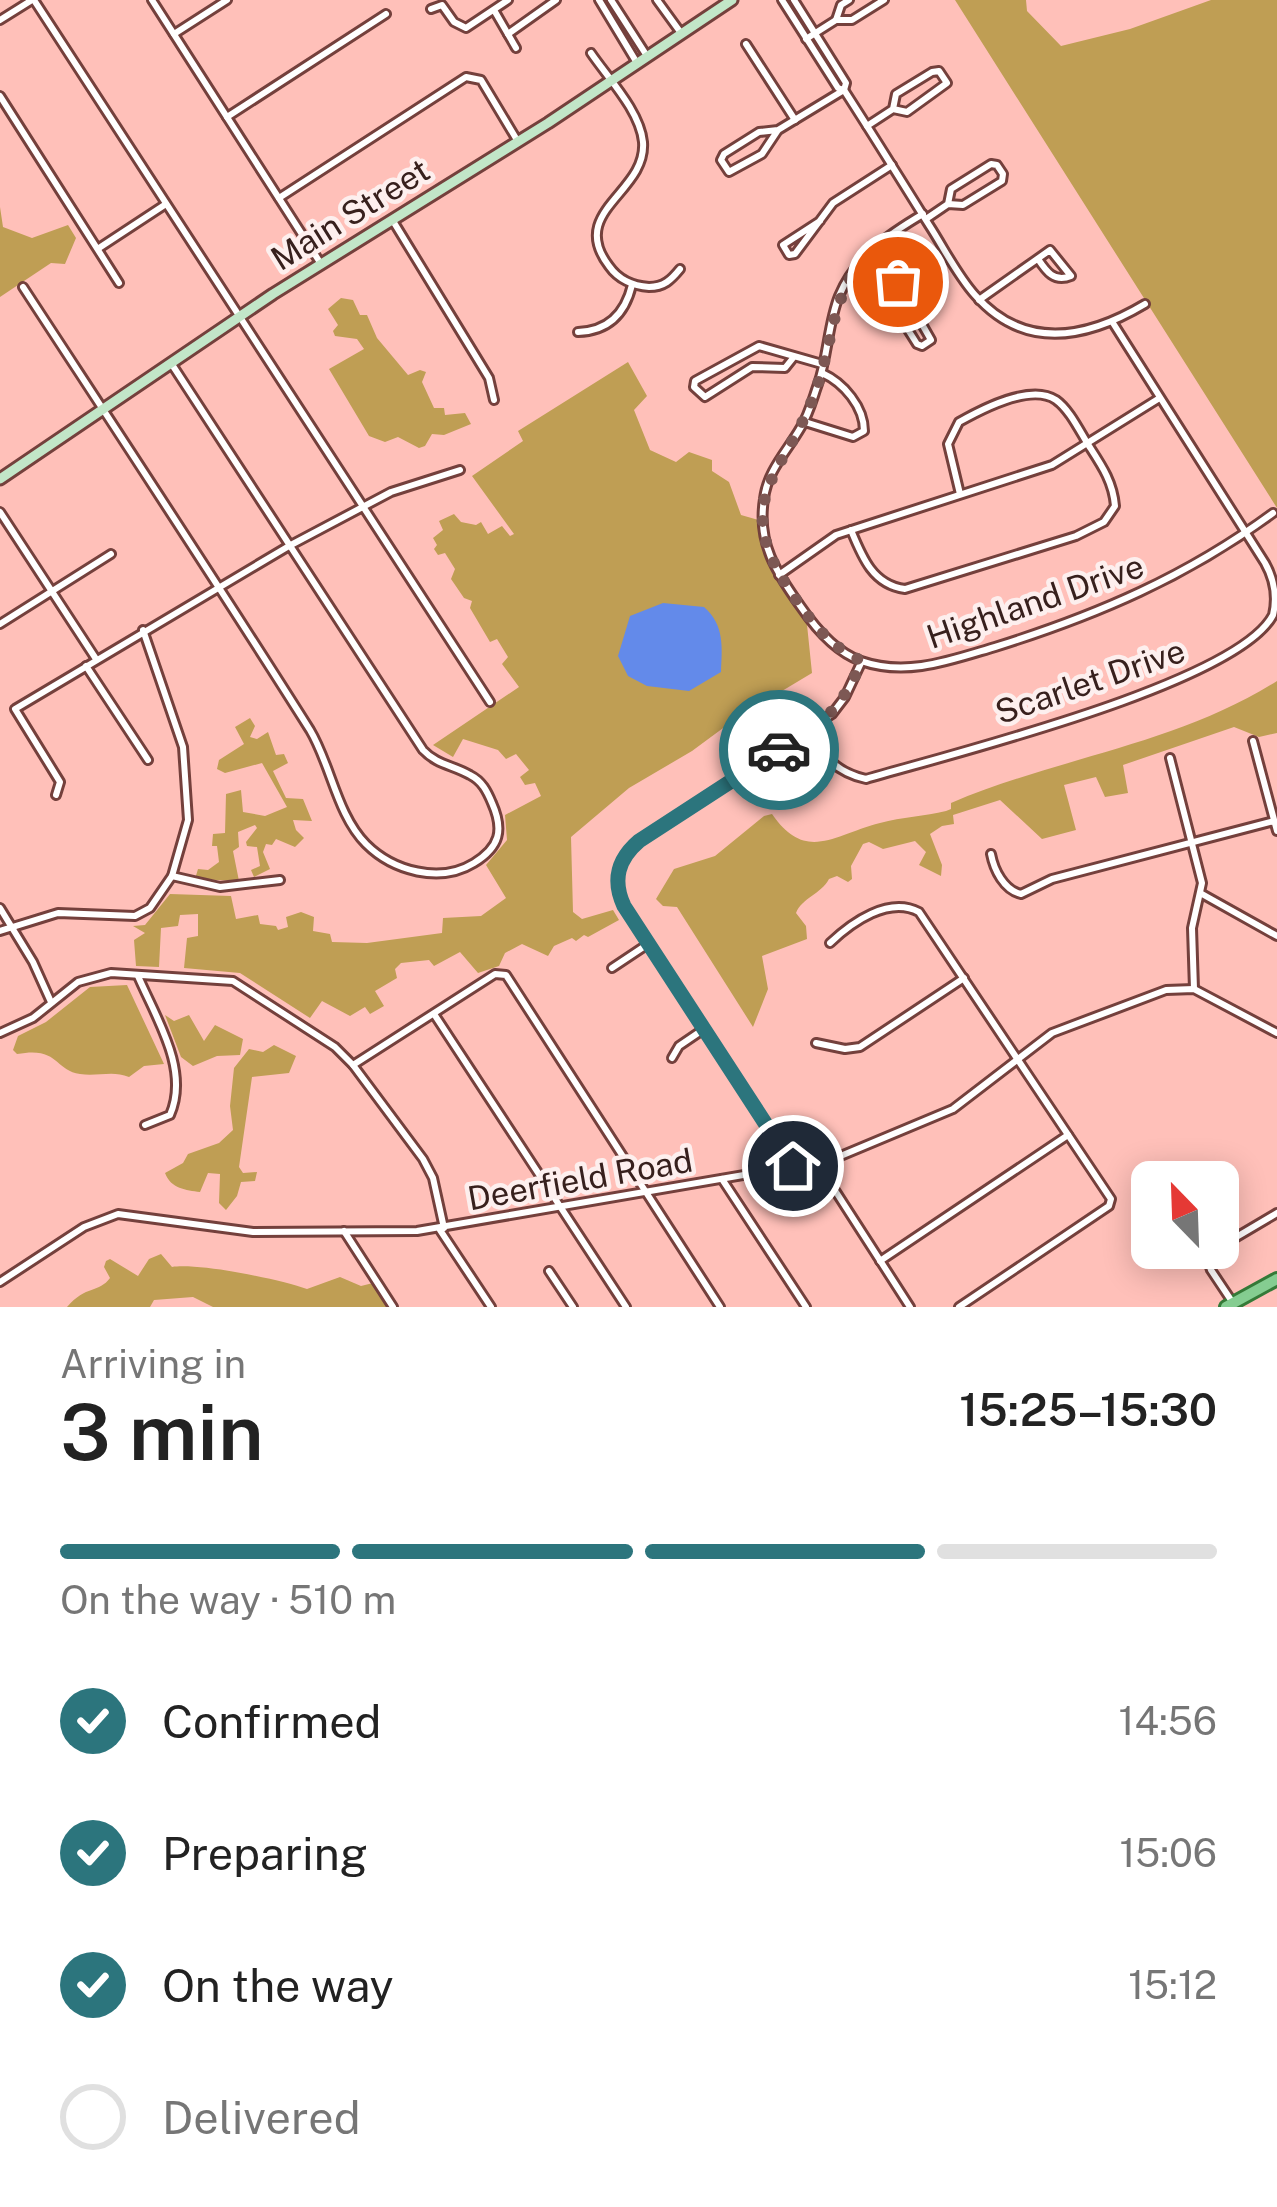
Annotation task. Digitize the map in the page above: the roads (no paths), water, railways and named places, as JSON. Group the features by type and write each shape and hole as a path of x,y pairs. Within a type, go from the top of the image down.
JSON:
{"main road":[{"name":"Main Street","path":"0,479 239,316 732,0"},
{"path":"1229,1305 1277,1279"}],"street":[{"path":"0,20 33,0 490,702"},
{"path":"152,0 321,264"},
{"path":"174,34 226,0"},
{"path":"431,9 442,5 463,28 508,0"},
{"path":"508,34 556,0"},
{"path":"599,0 642,60"},
{"path":"611,0 642,60"},
{"path":"657,0 681,34"},
{"path":"782,0 979,300 1033,331 1066,334 1113,323 1145,304"},
{"path":"778,130 762,154 729,172 721,160 724,154 759,132 778,130 844,90 846,83 794,0"},
{"path":"836,20 841,5 849,0"},
{"path":"806,38 836,20 852,20 884,0"},
{"path":"494,10 516,48"},
{"path":"227,117 386,14"},
{"path":"746,44 795,120"},
{"path":"591,53 640,125 643,151 635,171 598,220 595,238 613,272 632,285 654,287 669,282 680,269"},
{"path":"867,126 893,109 907,112 947,83 939,71 932,72 896,94 893,109"},
{"path":"279,198 466,77 481,80 518,141"},
{"path":"0,96 119,283"},
{"path":"793,1166 620,898 617,879 625,854 832,714 845,698 862,661 844,653 813,624 778,575 764,543 764,495 771,473 804,422 839,296 865,256 924,216 948,204 963,206 1002,181 998,165 991,164 950,189 948,204"},
{"path":"820,220 787,238 783,244 789,255 795,254 833,203 892,165"},
{"path":"97,248 166,204"},
{"path":"393,219 489,378 494,400"},
{"path":"979,300 1037,259 1055,251 1070,276 1047,274 1037,259"},
{"path":"865,256 898,282 932,340 917,344 883,290 885,276"},
{"path":"578,332 598,332 610,325 632,285"},
{"path":"23,287 314,736 359,837 379,855 411,870 440,874 464,868 486,855 501,827 485,788 474,776 438,763 423,750 171,362"},
{"name":"Scarlet Drive","path":"808,731 840,771 866,779 1110,706 1183,678 1255,638 1276,609 1273,577 1113,323"},
{"path":"793,358 785,368 752,367 705,397 694,387 695,381 748,349 788,352 838,380 864,421 864,431 853,437 804,422"},
{"path":"851,530 881,582 905,590 1076,536 1104,522 1115,506 1111,481 1087,442 1059,402 1046,395 1026,395 959,422 948,444 960,494"},
{"path":"778,575 836,535 1052,465 1159,398"},
{"path":"56,795 60,782 15,709 289,546 391,492 460,470"},
{"path":"0,512 96,659"},
{"name":"Highland Drive","path":"862,661 906,668 936,665 1124,602 1273,513"},
{"path":"0,624 111,554"},
{"path":"0,932 58,913 136,916 150,908 172,876 188,820 183,747 143,631"},
{"path":"86,666 148,760"},
{"path":"1253,741 1277,830"},
{"path":"1170,758 1201,877 1192,928 1193,988 1277,1033"},
{"path":"991,854 1008,889 1021,895 1052,879 1274,820"},
{"path":"172,876 220,887 280,880"},
{"path":"1201,893 1277,936"},
{"path":"830,943 884,908 906,906 923,916 1113,1203 959,1307"},
{"path":"0,908 33,962 50,1002"},
{"path":"612,968 649,944"},
{"path":"0,1033 33,1018 78,982 111,973 233,981 335,1047 353,1065 423,1159 433,1178 442,1228 490,1307"},
{"path":"353,1065 501,973 720,1307"},
{"path":"138,976 178,1076 170,1115 145,1125"},
{"path":"816,1043 860,1047 964,978"},
{"name":"Deerfield Road","path":"0,1282 84,1227 118,1214 239,1231 442,1228 556,1204 817,1163 946,1112 1062,1029 1166,990 1193,988"},
{"path":"433,1013 626,1307"},
{"path":"673,1058 679,1046 704,1029"},
{"path":"880,1261 1068,1135"},
{"path":"817,1163 910,1307"},
{"path":"722,1178 806,1307"},
{"path":"1229,1305 1206,1255 1277,1213"},
{"path":"344,1231 393,1307"},
{"path":"549,1270 573,1307"}],"water":[{"path":"663,603 704,607 719,629 721,672 689,691 647,686 628,676 618,656 630,616"}]}
